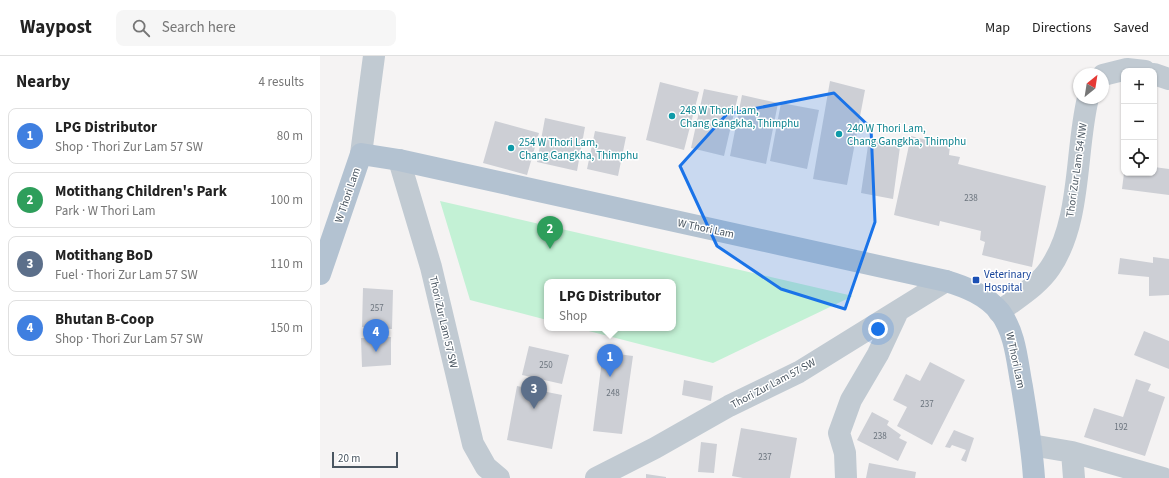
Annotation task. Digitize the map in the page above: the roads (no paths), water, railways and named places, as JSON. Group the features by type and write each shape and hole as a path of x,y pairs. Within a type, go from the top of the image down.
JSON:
{"main road":[{"name":"W Thori Lam","path":"320,274 361,154 399,160 946,281 968,288 985,298 999,312 1008,326 1014,344 1031,444 1034,478"}],"street":[{"path":"361,154 374,56"},
{"path":"1109,73 1121,70"},
{"path":"1157,75 1169,79"},
{"name":"Thori Zur Lam 54 NW","path":"999,312 1043,277 1059,253 1072,209 1083,115 1086,104"},
{"name":"Thori Zur Lam 57 SW","path":"399,160 431,267 473,444 486,467 499,478"},
{"name":"Thori Zur Lam 57 SW","path":"596,478 655,448 729,406 799,372 946,281"},
{"path":"846,478 845,453 840,433 852,400 878,354 898,311"},
{"path":"1031,444 1072,452 1163,478"},
{"path":"1072,452 1074,478"}],"place":[{"name":"248 W Thori Lam, Chang Gangkha, Thimphu","path":"672,116"},
{"name":"240 W Thori Lam, Chang Gangkha, Thimphu","path":"839,134"},
{"name":"254 W Thori Lam, Chang Gangkha, Thimphu","path":"511,148"},
{"name":"Motithang Children's Park","path":"550,249"},
{"name":"Veterinary Hospital","path":"976,280"},
{"name":"Bhutan B-Coop","path":"376,352"},
{"name":"LPG Distributor","path":"610,377"},
{"name":"Motithang BoD","path":"534,409"}]}
